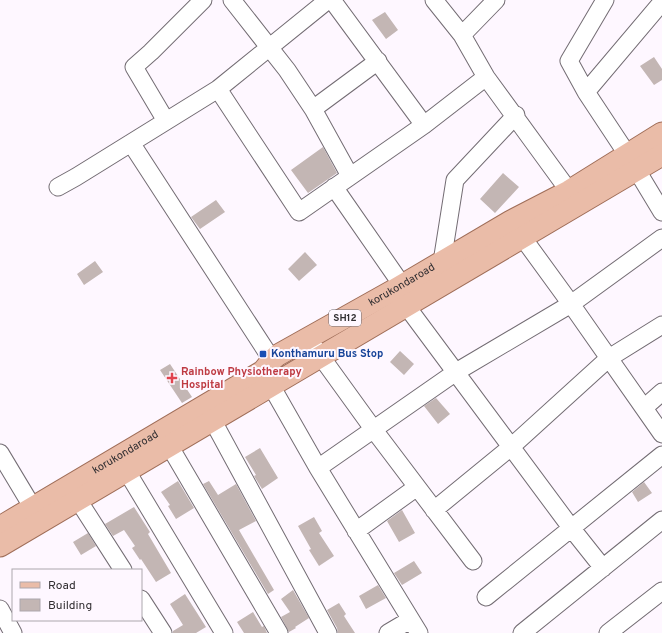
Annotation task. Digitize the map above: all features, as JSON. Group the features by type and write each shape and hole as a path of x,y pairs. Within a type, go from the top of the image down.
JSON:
{"main road":[{"name":"korukondaroad","path":"0,527 33,508 73,493 166,439 209,413 269,372 308,338 401,294 442,262 517,229 569,191 631,162 662,133"},
{"name":"SH12","path":"269,372 321,356 401,294 517,229 631,162 662,155"},
{"name":"SH12","path":"0,546 73,493"}],"street":[{"path":"166,121 134,67 203,0"},
{"path":"232,0 287,70 313,110 350,176"},
{"path":"58,187 218,89 328,0"},
{"path":"332,0 424,125"},
{"path":"434,0 462,35 486,77 516,115 569,191"},
{"path":"462,35 496,0"},
{"path":"605,0 569,60 586,92 662,212"},
{"path":"586,92 662,2"},
{"path":"313,110 378,61"},
{"path":"218,89 299,212 424,125 486,77"},
{"path":"442,262 455,180 516,115"},
{"path":"131,143 269,372 318,468 414,626 388,633"},
{"path":"334,187 401,294 456,372 572,529 603,568"},
{"path":"517,229 645,407 662,434"},
{"path":"318,468 456,372 571,304 662,238"},
{"path":"434,510 511,447 609,358 662,325"},
{"path":"308,338 374,430 473,561"},
{"path":"645,407 662,392"},
{"path":"209,413 328,633"},
{"path":"166,439 279,633"},
{"path":"0,452 33,508"},
{"path":"486,597 662,455"},
{"path":"122,464 224,633"},
{"path":"356,531 417,487"},
{"path":"73,493 122,569"},
{"path":"522,633 662,520"},
{"path":"608,633 662,591"},
{"path":"142,601 163,633"},
{"path":"0,609 13,633"}],"building":[{"path":"385,12 398,30 386,39 372,20"},
{"path":"654,57 662,69 662,80 654,85 640,66"},
{"path":"323,147 337,173 308,193 291,170"},
{"path":"503,173 519,187 495,213 480,199"},
{"path":"216,200 225,212 200,229 191,217"},
{"path":"305,252 317,265 299,281 288,269"},
{"path":"95,261 103,272 84,285 77,274"},
{"path":"400,351 414,364 404,375 390,362"},
{"path":"170,364 192,397 182,403 160,370"},
{"path":"436,398 450,414 438,424 424,406"},
{"path":"260,448 278,478 262,489 254,476 256,475 245,457"},
{"path":"178,481 194,508 176,519 168,506 170,505 161,492"},
{"path":"209,481 218,495 236,484 256,521 239,530 274,590 268,594 203,484"},
{"path":"644,482 652,493 638,502 632,492"},
{"path":"134,507 150,532 148,534 171,573 156,582 132,548 135,546 124,530 113,536 105,524"},
{"path":"402,510 415,533 399,542 387,521"},
{"path":"314,517 322,531 319,533 334,556 319,566 309,550 311,549 298,526"},
{"path":"88,533 96,546 81,555 73,542"},
{"path":"414,561 422,573 402,585 394,573"},
{"path":"378,585 386,598 366,609 359,596"},
{"path":"293,590 309,618 289,632 281,617 290,612 281,599"},
{"path":"185,594 206,627 196,633 173,633 173,631 183,625 170,604"},
{"path":"339,603 346,614 344,616 355,633 338,633 337,628 327,610"},
{"path":"253,612 262,627 264,626 267,633 244,633 237,622"}],"place":[{"name":"Konthamuru Bus Stop","path":"263,354"},
{"name":"Rainbow Physiotherapy Hospital","path":"172,378"}]}
